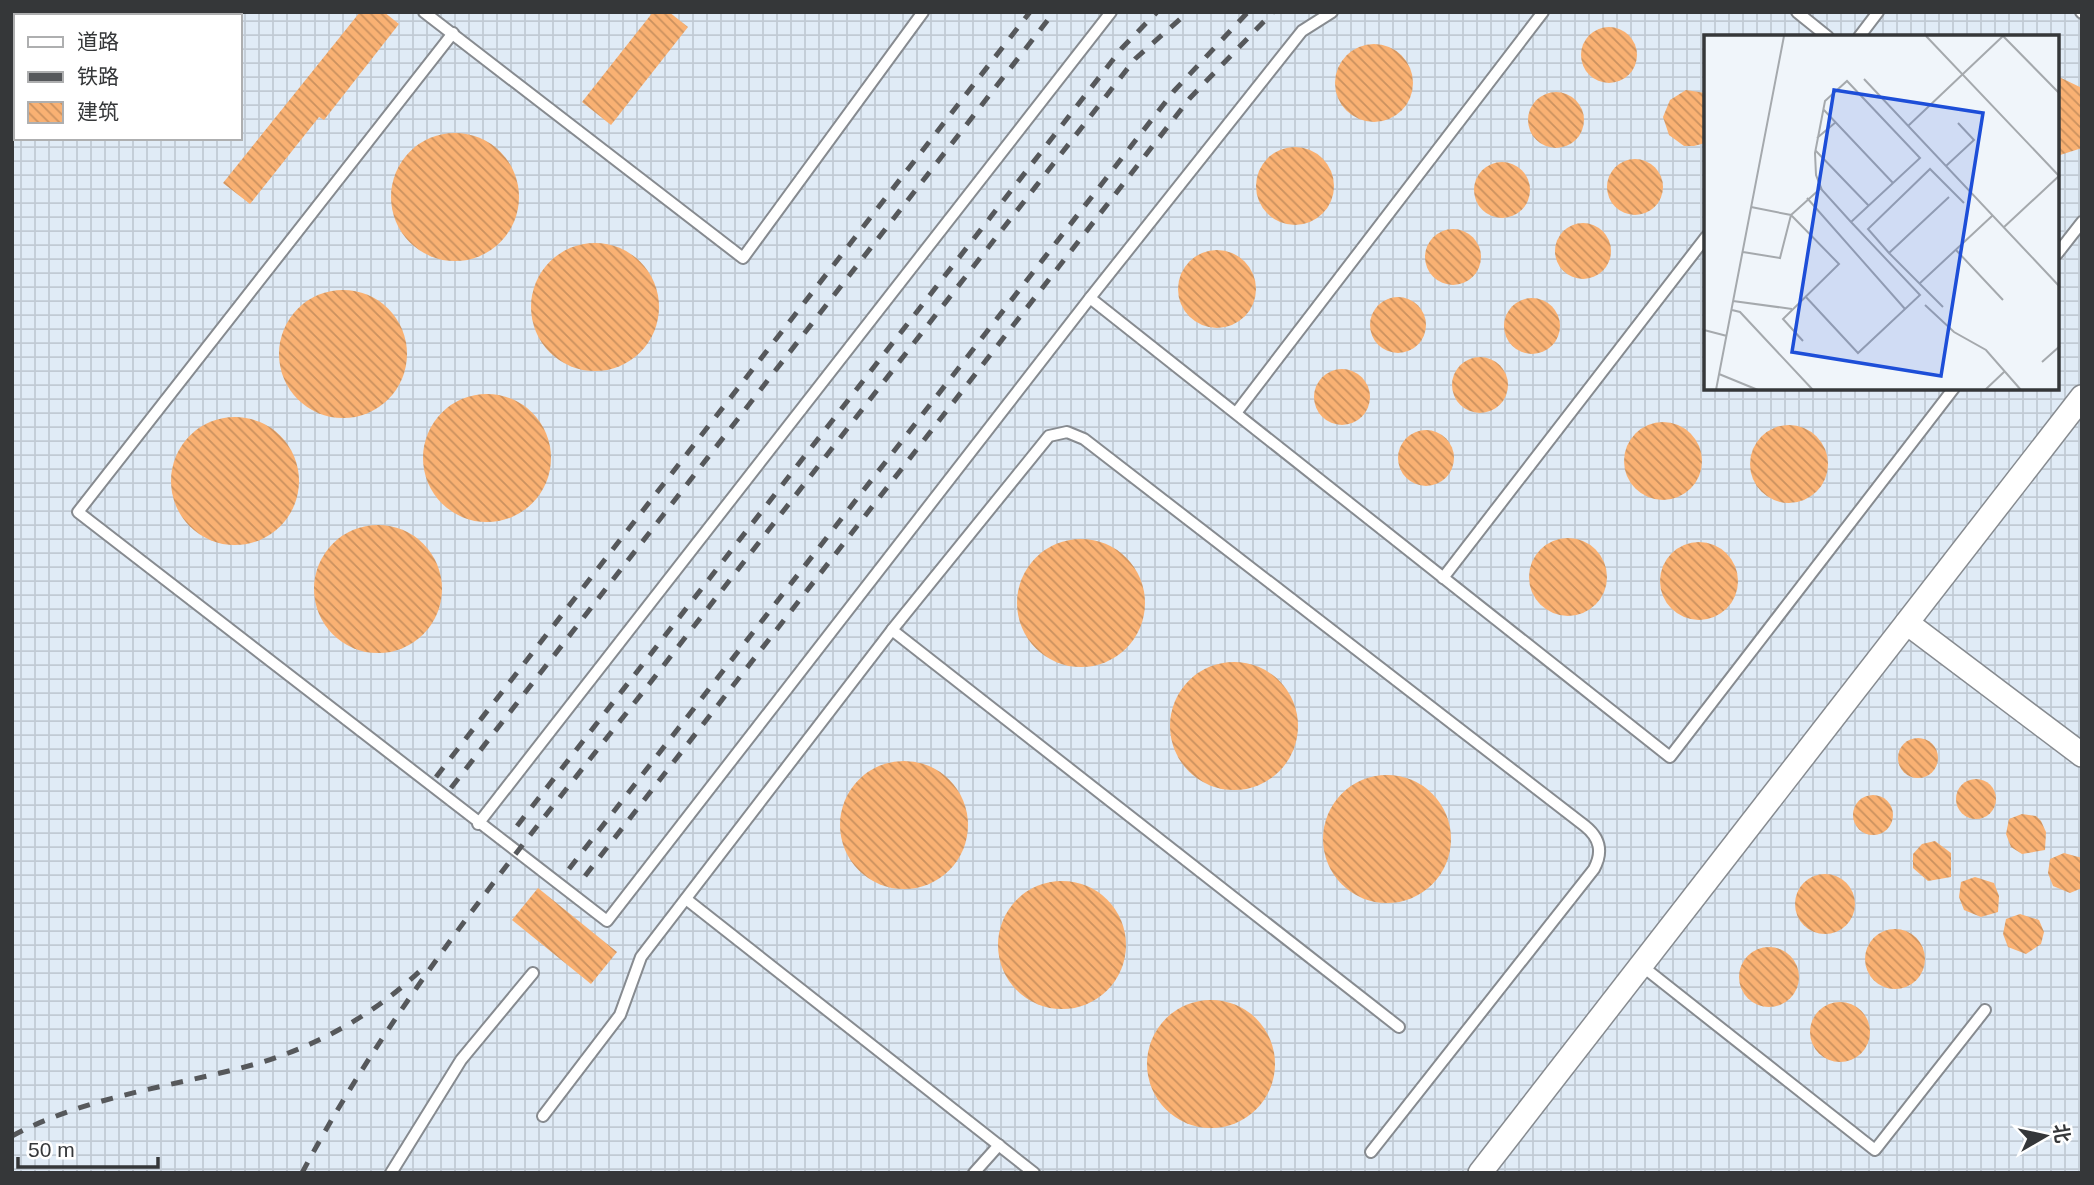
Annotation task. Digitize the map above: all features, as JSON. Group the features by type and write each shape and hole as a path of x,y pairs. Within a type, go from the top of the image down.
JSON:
{"street":[{"path":"1480,1173 2082,397"},
{"path":"1907,623 2082,755"}],"lane":[{"path":"424,12 743,258 923,12"},
{"path":"478,824 1111,12"},
{"path":"1308,12 1317,22"},
{"path":"453,33 78,512 607,922 1090,298 1302,31 1332,12"},
{"path":"1236,414 1543,12"},
{"path":"1797,12 1826,35"},
{"path":"1861,35 1878,12"},
{"path":"2059,251 2082,222"},
{"path":"1443,578 1704,240"},
{"path":"1090,298 1670,757 1952,390"},
{"path":"543,1116 620,1015 641,957 892,630 1042,442 1058,433 1076,434 1593,832 1600,851 1594,869 1371,1152"},
{"path":"892,630 1399,1027"},
{"path":"686,899 1034,1173"},
{"path":"1642,966 1875,1150 1985,1010"},
{"path":"391,1173 461,1060 533,973"},
{"path":"974,1173 999,1145"}],"shaded area":[{"path":"12,12 2082,12 2082,1173 12,1173"}],"building":[{"path":"360,12 384,12 399,24 324,120 319,117 250,204 223,183"},
{"path":"653,12 669,12 688,27 611,125 582,102"},
{"path":"1604,27 1614,27 1629,35 1635,44 1635,66 1629,75 1614,83 1604,83 1586,71 1581,60 1581,50 1593,32"},
{"path":"1374,44 1389,47 1401,56 1410,68 1413,83 1410,98 1401,110 1389,119 1374,122 1359,119 1347,110 1338,98 1335,83 1338,68 1347,56 1359,47"},
{"path":"2059,77 2082,88 2082,148 2059,155"},
{"path":"1686,90 1704,93 1704,143 1684,146 1669,135 1663,117 1670,100"},
{"path":"1551,92 1561,92 1576,100 1582,109 1582,131 1576,140 1561,148 1551,148 1533,136 1528,125 1528,115 1540,97"},
{"path":"455,133 480,138 501,151 514,172 519,197 514,222 501,243 480,256 455,261 430,256 409,243 396,222 391,197 396,172 409,151 430,138"},
{"path":"1295,147 1310,150 1322,159 1331,171 1334,186 1331,201 1322,213 1310,222 1295,225 1280,222 1268,213 1259,201 1256,186 1259,171 1268,159 1280,150"},
{"path":"1629,159 1641,159 1655,167 1663,181 1661,198 1655,207 1641,215 1629,215 1612,203 1607,193 1607,181 1619,164"},
{"path":"1496,162 1508,162 1522,170 1530,184 1528,201 1522,210 1508,218 1496,218 1479,206 1474,196 1474,184 1486,167"},
{"path":"1577,223 1589,223 1603,231 1611,245 1609,262 1603,271 1589,279 1577,279 1560,267 1555,257 1555,245 1567,228"},
{"path":"1448,229 1458,229 1473,237 1479,246 1479,268 1473,277 1458,285 1448,285 1430,273 1425,262 1425,252 1437,234"},
{"path":"595,243 620,247 641,261 655,282 659,307 655,332 641,353 620,367 595,371 570,367 549,353 535,332 531,307 535,282 549,261 570,247"},
{"path":"1217,250 1232,253 1244,262 1253,274 1256,289 1253,304 1244,316 1232,325 1217,328 1202,325 1190,316 1181,304 1178,289 1181,274 1190,262 1202,253"},
{"path":"343,290 368,294 389,308 403,329 407,354 403,379 389,400 368,414 343,418 318,414 297,400 283,379 279,354 283,329 297,308 318,294"},
{"path":"1393,297 1403,297 1418,305 1424,314 1424,336 1418,345 1403,353 1393,353 1375,341 1370,330 1370,320 1382,302"},
{"path":"1526,298 1538,298 1552,306 1560,320 1558,337 1552,346 1538,354 1526,354 1509,342 1504,332 1504,320 1516,303"},
{"path":"1474,357 1486,357 1500,365 1508,379 1506,396 1500,405 1486,413 1474,413 1457,401 1452,391 1452,379 1464,362"},
{"path":"1337,369 1347,369 1362,377 1368,386 1368,408 1362,417 1347,425 1337,425 1319,413 1314,402 1314,392 1326,374"},
{"path":"487,394 512,399 533,412 546,433 551,458 546,483 533,504 512,517 487,522 462,517 441,504 428,483 423,458 428,433 441,412 462,399"},
{"path":"235,417 260,421 281,435 295,456 299,481 295,506 281,527 260,541 235,545 210,541 189,527 175,506 171,481 175,456 189,435 210,421"},
{"path":"1663,422 1678,425 1695,439 1702,461 1699,476 1685,493 1663,500 1648,497 1631,483 1624,461 1627,446 1641,429"},
{"path":"1789,425 1804,428 1821,442 1828,464 1825,479 1811,496 1789,503 1774,500 1757,486 1750,464 1753,449 1767,432"},
{"path":"1420,430 1432,430 1446,438 1454,452 1452,469 1446,478 1432,486 1420,486 1403,474 1398,464 1398,452 1410,435"},
{"path":"378,525 403,530 423,544 437,564 442,589 437,614 423,634 403,648 378,653 353,648 333,634 319,614 314,589 319,564 333,544 353,530"},
{"path":"1568,538 1583,541 1600,555 1607,577 1604,592 1590,609 1568,616 1553,613 1536,599 1529,577 1532,562 1546,545"},
{"path":"1081,539 1106,544 1126,558 1140,578 1145,603 1140,628 1126,648 1106,662 1081,667 1056,662 1036,648 1022,628 1017,603 1022,578 1036,558 1056,544"},
{"path":"1699,542 1714,545 1731,559 1738,581 1735,596 1721,613 1699,620 1684,617 1667,603 1660,581 1663,566 1677,549"},
{"path":"1234,662 1259,667 1279,681 1293,701 1298,726 1293,751 1279,771 1259,785 1234,790 1209,785 1189,771 1175,751 1170,726 1175,701 1189,681 1209,667"},
{"path":"1918,738 1926,739 1932,744 1937,750 1937,766 1932,772 1926,777 1918,778 1910,777 1904,772 1899,766 1898,758 1899,750 1904,744 1910,739"},
{"path":"904,761 929,766 949,780 963,800 968,825 963,850 949,870 929,884 904,889 879,884 859,870 845,850 840,825 845,800 859,780 879,766"},
{"path":"1387,775 1412,780 1432,794 1446,814 1451,839 1446,864 1432,884 1412,898 1387,903 1362,898 1342,884 1328,864 1323,839 1328,814 1342,794 1362,780"},
{"path":"1976,779 1984,780 1990,785 1995,791 1995,807 1990,813 1984,818 1976,819 1968,818 1962,813 1957,807 1956,799 1957,791 1962,785 1968,780"},
{"path":"1873,795 1881,796 1887,801 1892,807 1892,823 1887,829 1881,834 1873,835 1865,834 1859,829 1854,823 1853,815 1854,807 1859,801 1865,796"},
{"path":"2022,814 2036,816 2041,821 2046,832 2045,850 2022,854 2011,847 2006,834 2009,819"},
{"path":"1935,841 1951,853 1951,877 1928,881 1913,868 1913,854 1922,844"},
{"path":"2064,853 2082,858 2082,888 2070,893 2053,886 2048,873 2050,859"},
{"path":"1825,874 1846,883 1855,904 1846,925 1825,934 1804,925 1795,904 1804,883"},
{"path":"1975,877 1994,883 1999,896 1998,912 1981,917 1964,910 1959,897 1961,882"},
{"path":"1062,881 1087,886 1107,900 1121,920 1126,945 1121,970 1107,990 1087,1004 1062,1009 1037,1004 1017,990 1003,970 998,945 1003,920 1017,900 1037,886"},
{"path":"538,888 617,952 591,984 512,920"},
{"path":"2020,914 2039,920 2044,932 2041,944 2026,954 2008,947 2003,934 2006,919"},
{"path":"1895,929 1916,938 1925,959 1916,980 1895,989 1874,980 1865,959 1874,938"},
{"path":"1769,947 1790,956 1799,977 1790,998 1769,1007 1748,998 1739,977 1748,956"},
{"path":"1211,1000 1236,1005 1256,1019 1270,1039 1275,1064 1270,1089 1256,1109 1236,1123 1211,1128 1186,1123 1166,1109 1152,1089 1147,1064 1152,1039 1166,1019 1186,1005"},
{"path":"1840,1002 1861,1011 1870,1032 1861,1053 1840,1062 1819,1053 1810,1032 1819,1011"}],"railway":[{"path":"436,777 1030,12"},
{"path":"451,788 1054,12"},
{"path":"517,826 1122,48 1157,12"},
{"path":"302,1173 379,1044 465,920 1135,59 1188,12"},
{"path":"569,869 1174,91 1248,12"},
{"path":"585,876 1190,98 1273,12"},
{"path":"12,1136 70,1111 252,1065 299,1049 364,1015 404,986 422,969"}]}
